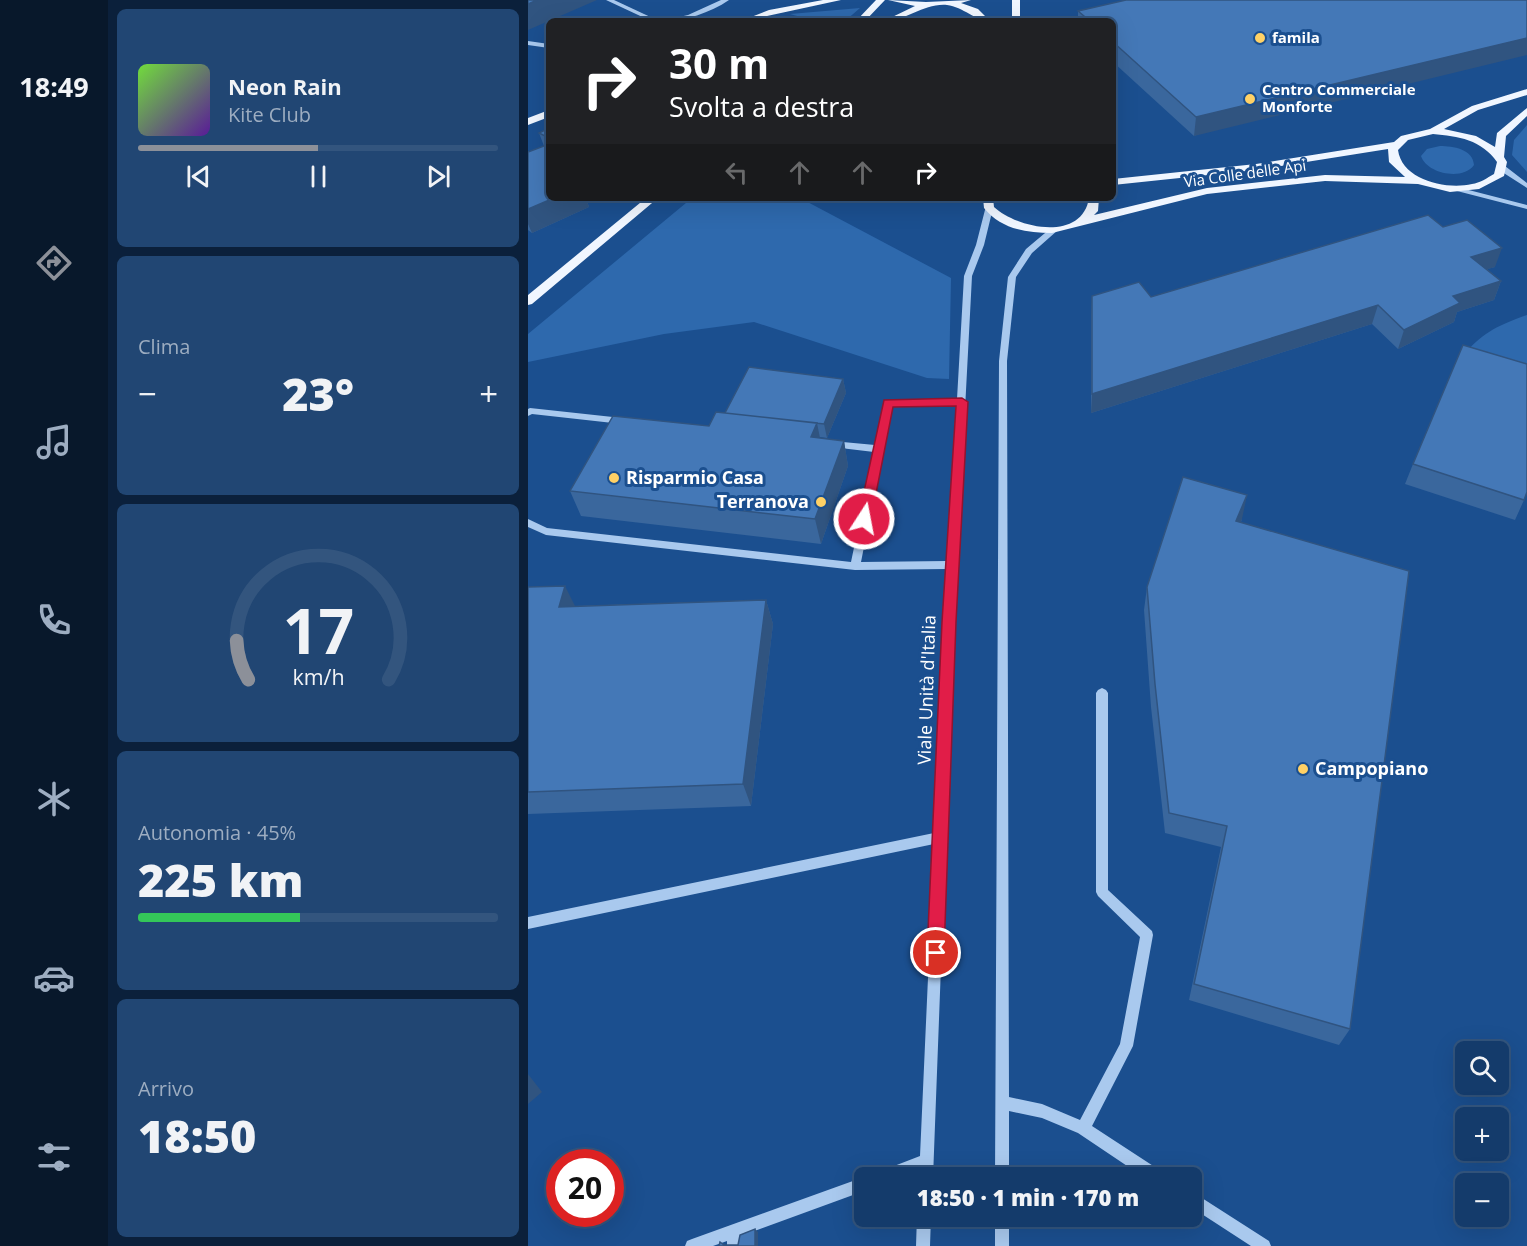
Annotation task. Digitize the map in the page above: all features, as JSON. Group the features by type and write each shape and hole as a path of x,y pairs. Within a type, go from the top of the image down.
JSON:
{"main road":[{"path":"749,18 780,0"},
{"path":"753,18 772,12 837,0"},
{"path":"863,18 881,0"},
{"path":"892,0 926,5 963,5 979,12 984,18"},
{"path":"949,4 967,0"},
{"path":"1016,0 1016,18"},
{"path":"895,18 926,5"},
{"path":"1433,131 1475,108 1527,92"},
{"path":"1394,144 1391,157 1394,163 1417,181 1437,187 1460,189 1490,183 1499,176 1502,168 1499,156 1501,135 1527,111"},
{"path":"528,123 546,114"},
{"path":"1433,131 1472,138 1488,146 1499,156"},
{"name":"Via Colle delle Api","path":"1116,182 1256,167 1394,144 1403,137 1433,131"},
{"name":"Via Colle delle Api","path":"988,202 998,219 1014,227 1033,231 1054,230 1207,191 1325,178 1417,181"},
{"path":"528,300 649,201"},
{"path":"1080,222 1090,213 1094,201"}],"street":[{"path":"609,0 649,18"},
{"path":"680,18 726,0"},
{"path":"528,43 546,46"},
{"path":"1502,168 1527,186"},
{"path":"1460,189 1527,207"},
{"path":"972,201 988,202"},
{"name":"Viale Unità d'Italia","path":"927,1167 940,837 968,276 980,245 988,202"},
{"path":"1002,1167 1003,361 1012,277 1029,251 1054,230"},
{"path":"855,566 888,403 962,402"},
{"path":"528,412 634,422"},
{"path":"820,443 878,449"},
{"path":"528,523 546,531 855,566 954,566"},
{"path":"1083,1128 1126,1046 1147,935 1102,892 1102,693"},
{"path":"528,923 940,837"},
{"path":"1002,1102 1042,1111 1083,1128 1142,1167"},
{"path":"911,1167 927,1161"},
{"path":"692,1246 734,1238 854,1188"},
{"path":"1202,1205 1264,1246"},
{"path":"923,1246 924,1227"},
{"path":"1002,1227 1002,1246"}],"shaded area":[{"path":"860,8 848,18 804,18 790,14"},
{"path":"1527,125 1527,172 1512,155 1514,140"},
{"path":"1440,146 1466,152 1470,155 1474,165 1469,170 1454,174 1430,167 1421,156 1427,149"},
{"path":"688,201 806,201 951,278 949,379 927,378 754,322 664,334 528,362 528,334"},
{"path":"1527,315 1527,370 1465,353 1479,339 1493,330"}],"building":[{"name":"Centro Commerciale Monforte","path":"1126,0 1527,0 1527,38 1196,117 1116,45 1116,18 1086,18 1078,11"},
{"path":"546,130 546,136 539,133"},
{"path":"546,145 547,201 528,209 528,152"},
{"path":"1428,215 1443,227 1467,220 1502,248 1471,257 1501,281 1453,296 1460,303 1404,330 1378,305 1092,394 1092,296 1139,282 1151,297"},
{"path":"1463,345 1527,364 1527,492 1524,500 1413,464"},
{"path":"749,367 843,379 824,424 725,413"},
{"path":"716,412 817,423 811,437 844,441 815,519 570,491 613,416 709,426"},
{"path":"1183,477 1247,495 1236,521 1409,571 1350,1029 1194,984 1227,826 1169,813 1147,587"},
{"path":"565,586 559,607 766,600 743,784 528,792 528,587"},
{"path":"755,1229 755,1246 719,1246 720,1242 724,1245 738,1245 740,1235"}],"place":[{"name":"famila","path":"1260,38"},
{"name":"Centro Commerciale Monforte","path":"1250,99"},
{"name":"Risparmio Casa","path":"614,478"},
{"name":"Terranova","path":"821,502"},
{"name":"Campopiano","path":"1303,769"}],"route":[{"path":"864,519 888,403 962,402 949,622 936,953"}]}
